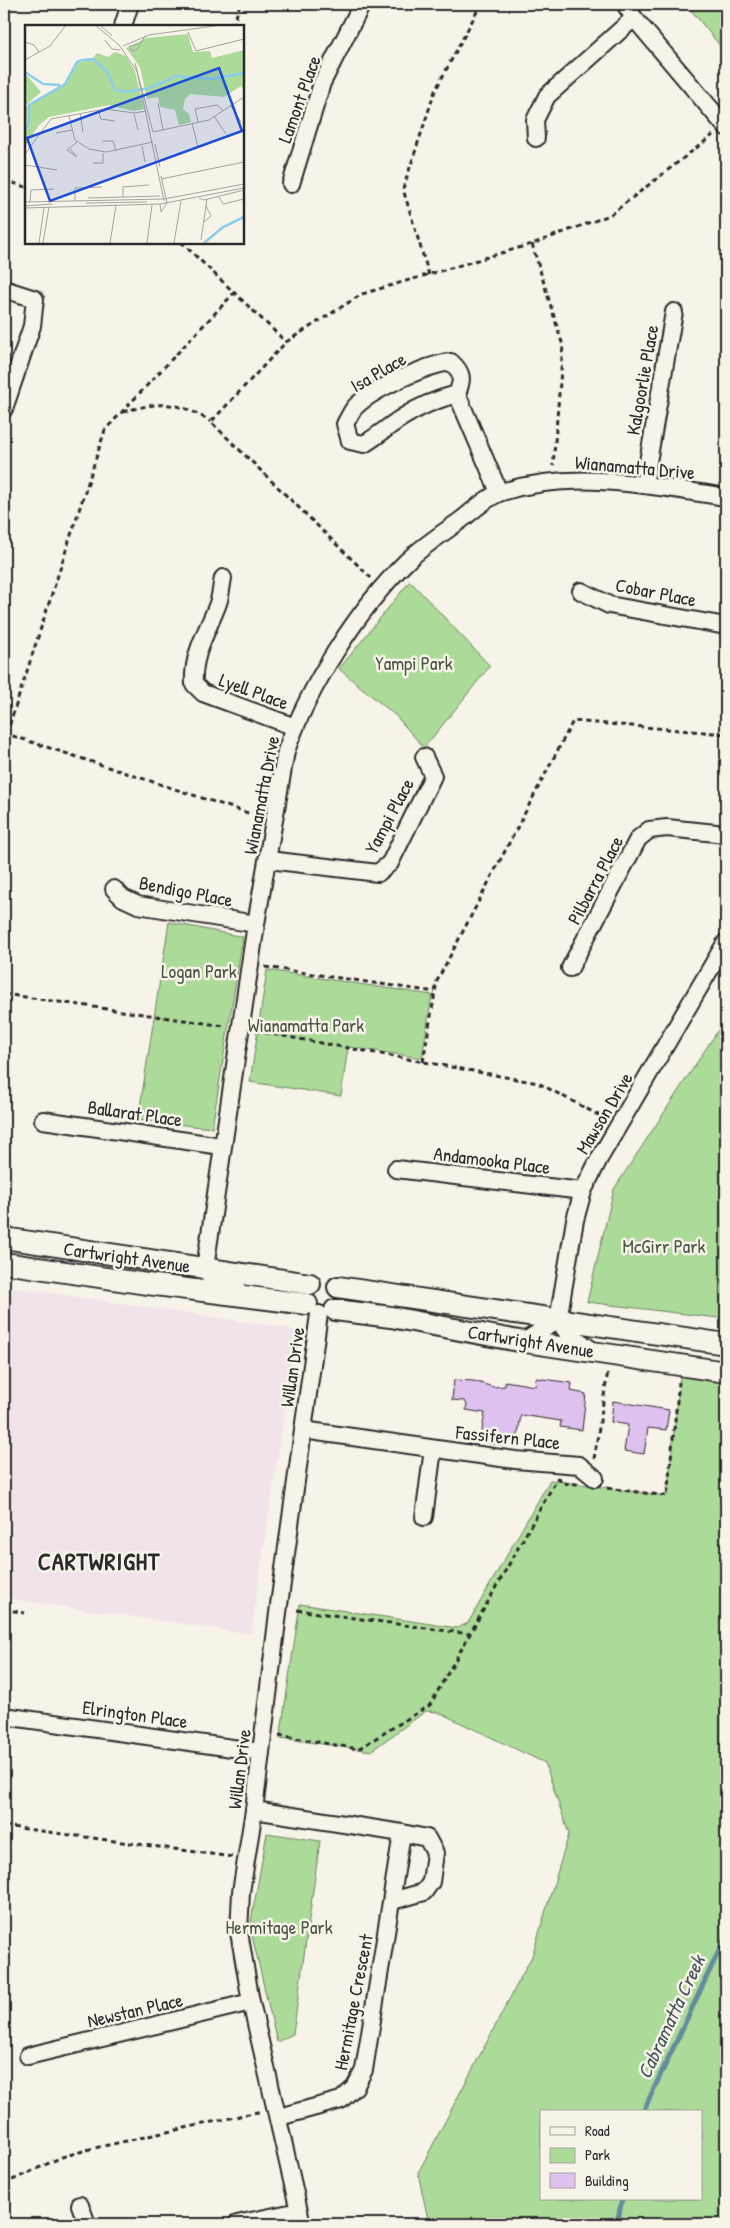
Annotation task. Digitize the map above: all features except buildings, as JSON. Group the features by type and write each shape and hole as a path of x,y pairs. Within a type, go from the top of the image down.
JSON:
{"street":[{"path":"123,25 130,4"},
{"name":"Lamont Place","path":"291,184 322,83 362,4"},
{"path":"625,4 634,18 726,127"},
{"path":"536,138 535,120 547,96 634,18"},
{"path":"4,289 35,299 32,326 4,409"},
{"name":"Kalgoorlie Place","path":"644,485 674,312"},
{"name":"Isa Place","path":"451,362 460,371 463,380 457,394 429,402 401,418 382,434 364,444 350,441 345,424 354,408 374,394 433,364 451,362"},
{"path":"457,394 499,492"},
{"name":"Wianamatta Drive","path":"205,1268 256,924 286,751 295,727 324,671 382,589 408,560 499,492 580,479 644,485 726,497"},
{"name":"Lyell Place","path":"223,578 218,604 201,640 193,669 194,684 203,693 295,727"},
{"name":"Cobar Place","path":"581,591 609,605 726,626"},
{"name":"Yampi Place","path":"268,860 378,873 390,864 432,776 424,757"},
{"name":"Pilbarra Place","path":"570,968 638,839 649,830 667,828 726,834"},
{"name":"Bendigo Place","path":"114,889 123,898 138,905 256,924"},
{"name":"Mawson Drive","path":"558,1320 575,1220 583,1191 599,1159 726,942"},
{"name":"Ballarat Place","path":"43,1120 222,1146"},
{"name":"Andamooka Place","path":"396,1169 583,1191"},
{"name":"Cartwright Avenue","path":"4,1238 310,1284"},
{"name":"Cartwright Avenue","path":"4,1263 247,1296 320,1310 391,1317 519,1341 593,1351 688,1372 726,1372"},
{"path":"205,1268 212,1280 240,1289 247,1296"},
{"path":"325,1278 331,1280 338,1286 341,1298 320,1310 306,1292 310,1284 318,1279 325,1278"},
{"name":"Cartwright Avenue","path":"338,1286 726,1344"},
{"name":"Willan Drive","path":"300,2218 278,2112 251,2002 240,1932 241,1892 254,1810 320,1310"},
{"path":"519,1341 528,1339 558,1320 566,1331 593,1351"},
{"name":"Fassifern Place","path":"303,1430 432,1449 579,1465 596,1481"},
{"name":"Fassifern Place","path":"424,1517 432,1449"},
{"name":"Elrington Place","path":"4,1716 261,1752"},
{"path":"254,1810 427,1838 436,1852 431,1882 424,1892 392,1901"},
{"name":"Hermitage Crescent","path":"278,2112 341,2100 355,2087 364,2070 402,1833"},
{"name":"Newstan Place","path":"28,2056 251,2002"},
{"path":"80,2205 87,2224"},
{"path":"236,2224 300,2218"}],"path":[{"path":"4,17 8,4"},
{"path":"233,25 240,4"},
{"path":"429,275 403,189 435,91 481,4"},
{"path":"211,422 286,342 362,294 532,244 610,215 709,138"},
{"path":"4,180 25,186"},
{"path":"183,244 286,342"},
{"path":"532,244 563,346 551,483"},
{"path":"4,742 5,733 106,430 234,293"},
{"path":"123,412 146,405 180,405 211,422 382,589"},
{"path":"424,1062 437,981 573,721 726,734"},
{"path":"5,733 250,814"},
{"path":"250,964 435,992"},
{"path":"4,994 225,1026"},
{"path":"253,1030 538,1083 620,1126"},
{"path":"608,1369 596,1481 667,1496 688,1372"},
{"path":"264,1732 358,1749 430,1705 558,1477"},
{"path":"4,1609 26,1613"},
{"path":"297,1610 469,1634"},
{"path":"4,1826 246,1859"},
{"path":"4,2184 62,2157 90,2149 278,2112"}],"shaded area":[{"path":"4,1286 289,1328 296,1333 251,1634 4,1598"}],"green space":[{"path":"686,4 726,4 726,53"},
{"name":"Yampi Park","path":"410,581 490,666 424,748 396,716 339,669"},
{"name":"Logan Park","path":"169,922 243,937 212,1128 138,1120"},
{"name":"Wianamatta Park","path":"267,970 432,995 422,1058 348,1047 341,1096 250,1082"},
{"name":"McGirr Park","path":"726,1018 726,1319 587,1302 614,1189"},
{"path":"680,1376 726,1383 726,2224 429,2224 418,2173 532,1956 569,1834 545,1763 438,1712 426,1711 371,1751 280,1738 300,1604 457,1628 468,1623 550,1480 667,1496"},
{"name":"Hermitage Park","path":"267,1833 320,1841 293,2034 277,2042 250,1927"}],"waterway":[{"name":"Cabramatta Creek","path":"644,2110 726,1936"},
{"name":"Cabramatta Creek","path":"617,2224 622,2200"}],"district":[{"name":"CARTWRIGHT","path":"99,1562"}]}
